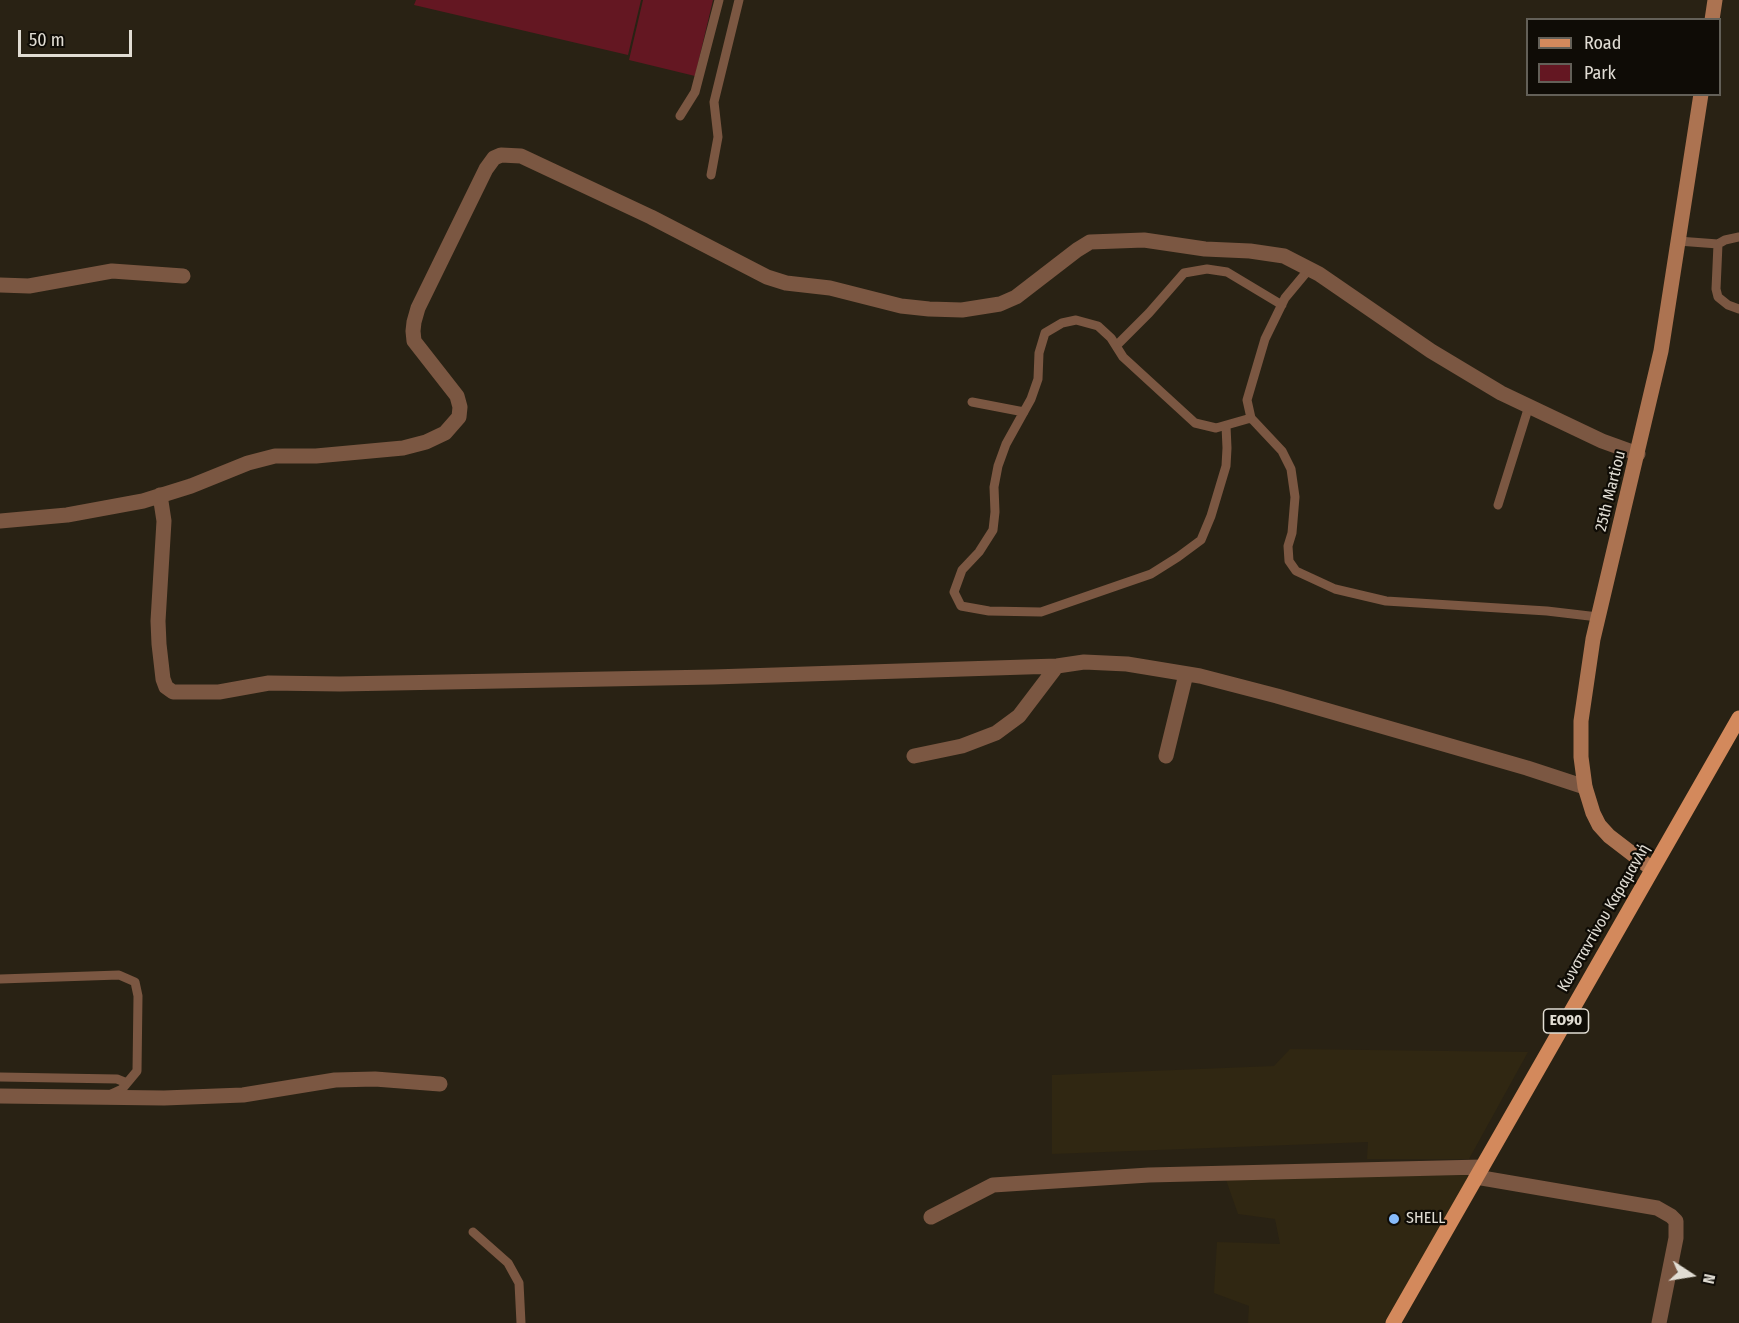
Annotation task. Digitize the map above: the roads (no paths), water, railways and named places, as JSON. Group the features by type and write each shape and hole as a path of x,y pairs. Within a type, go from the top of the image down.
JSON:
{"main road":[{"path":"1712,18 1715,0"},
{"name":"25th Martiou","path":"1652,869 1608,836 1593,813 1585,787 1581,757 1581,721 1593,639 1661,351 1701,96"},
{"name":"Κωνσταντίνου Καραμανλή","path":"1398,1322 1479,1172 1739,718"}],"street":[{"path":"0,520 67,515 143,501 209,480 266,458 316,456 409,447 436,438 454,425 459,417 460,407 456,396 414,341 414,322 418,308 486,169 494,158 501,155 521,156 651,217 767,277 786,283 830,288 901,306 962,310 1000,304 1024,292 1077,250 1090,243 1144,240 1205,249 1284,256 1310,268 1431,351 1501,393 1602,441 1638,454"},
{"path":"0,285 29,286 111,271 183,276"},
{"path":"160,495 164,521 158,621 159,644 163,679 166,687 173,692 219,692 268,683 340,684 701,677 1057,666 1084,662 1127,664 1186,674 1277,696 1585,787"},
{"path":"914,756 962,746 996,733 1019,716 1057,666"},
{"path":"1166,756 1186,674"},
{"path":"0,1096 104,1098 243,1095 336,1080 375,1079 440,1084"},
{"path":"931,1217 993,1185 1149,1175 1479,1172 1657,1208 1671,1216 1676,1221 1676,1238 1659,1323"}],"lane":[{"path":"680,116 695,92 719,0"},
{"path":"711,176 718,136 714,102 739,0"},
{"path":"1678,241 1718,244 1739,237"},
{"path":"1718,244 1716,289 1718,297 1728,305 1739,309"},
{"path":"1310,268 1286,298 1265,339 1246,400 1251,418 1282,451 1291,469 1295,497 1289,561 1296,571 1335,589 1386,601 1547,611 1598,617"},
{"path":"1116,346 1149,314 1184,273 1207,269 1227,272 1282,305"},
{"path":"1226,426 1226,466 1211,516 1201,540 1178,557 1151,574 1041,612 989,611 961,606 954,592 962,570 979,552 993,530 996,512 994,487 998,466 1006,444 1024,412 1038,379 1039,353 1045,333 1062,323 1076,320 1098,326 1111,338 1130,364 1195,423 1216,428 1251,418"},
{"path":"972,402 1024,412"},
{"path":"1498,505 1529,406"},
{"path":"0,979 118,975 135,982 138,996 137,1071 122,1089 104,1098"},
{"path":"0,1077 117,1079 127,1083"},
{"path":"473,1232 508,1263 519,1284 521,1323"}],"place":[{"name":"SHELL","path":"1394,1219"}]}
